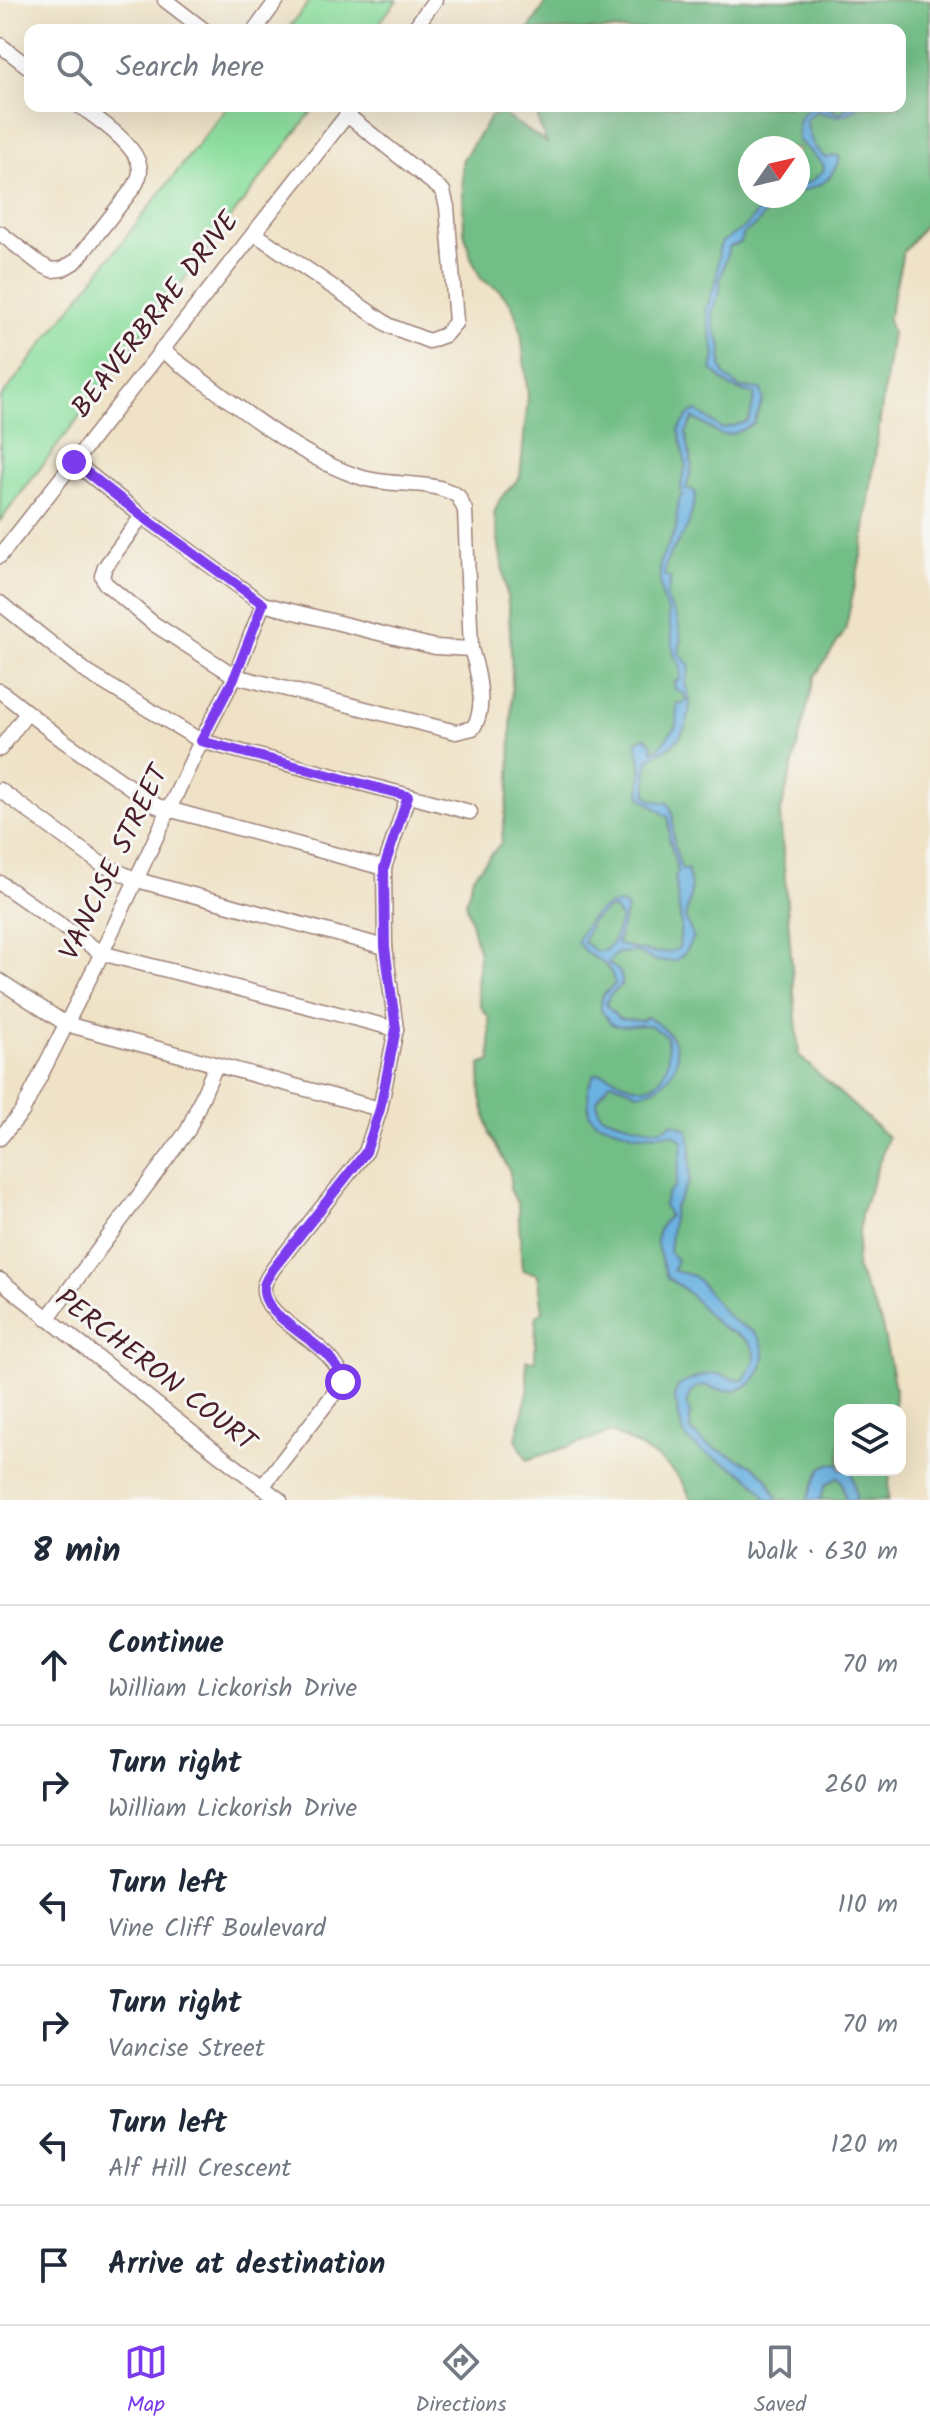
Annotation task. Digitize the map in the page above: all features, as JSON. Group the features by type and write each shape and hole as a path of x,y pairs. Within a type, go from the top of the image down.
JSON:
{"street":[{"path":"165,0 196,24"},
{"path":"259,24 277,0"},
{"path":"417,24 435,0"},
{"path":"0,45 24,63"},
{"path":"0,233 40,264 52,270 62,269 76,261 134,187 141,173 139,163 116,133 88,112"},
{"name":"BEAVERBRAE DRIVE","path":"0,556 348,112"},
{"path":"254,233 390,326 429,341 445,335 456,322 447,207 443,191 352,112"},
{"path":"142,516 105,567 102,576 105,583 154,624 235,676 456,732 473,728 478,721 478,679 471,649 465,510 458,496 438,488 364,478 330,464 295,445 161,350"},
{"path":"74,462 263,604 435,647 471,649"},
{"path":"0,603 88,673 201,741 470,812"},
{"name":"VANCISE STREET","path":"0,1138 22,1112 137,880 201,741 235,676 263,604"},
{"path":"0,691 145,799 170,811 384,868"},
{"path":"0,749 27,713"},
{"path":"0,790 101,864 137,880 385,947"},
{"path":"262,1487 343,1382 341,1371 330,1356 272,1310 265,1297 264,1284 366,1152 380,1109 396,1029 385,947 384,868 408,796"},
{"path":"0,883 101,953 396,1029"},
{"path":"0,981 66,1024 380,1109"},
{"path":"47,1319 188,1130 216,1065"},
{"name":"PERCHERON COURT","path":"0,1280 280,1500"}],"green space":[{"path":"311,0 397,0 379,24 292,24"},
{"path":"548,0 930,0 930,218 903,253 888,320 892,332 862,551 845,631 815,676 780,815 799,1056 888,1137 861,1214 856,1268 881,1321 895,1388 894,1404 834,1404 834,1476 890,1476 888,1500 691,1500 669,1467 612,1432 527,1460 516,1439 528,1392 526,1360 535,1361 536,1317 543,1311 538,1274 522,1270 518,1205 510,1189 510,1172 490,1134 481,1097 480,1065 491,1061 489,1018 480,1005 477,990 479,954 466,902 473,876 501,843 510,782 512,679 509,610 494,513 500,499 520,477 528,397 521,330 511,303 499,290 481,279 464,232 462,161 491,116 501,113 547,143 538,121 538,112 906,112 906,24 532,24"},
{"path":"223,112 311,112 0,521 0,399"}],"water":[{"path":"804,112 815,112 806,120 812,141 826,158 837,155 840,158 825,182 810,188 810,181 823,171 824,165 810,152 810,136 798,136"},
{"path":"819,112 851,112 829,115"},
{"path":"762,208 769,208 757,224 744,233 740,243 729,247 720,293 712,311 715,331 722,347 721,365 725,376 740,388 761,389 763,400 754,423 733,434 720,434 693,418 686,433 692,466 686,489 696,493 688,525 669,556 665,569 665,577 671,578 666,597 678,621 679,653 690,666 685,685 689,710 685,727 676,741 648,761 646,794 652,800 668,803 672,813 676,850 682,870 687,869 690,882 690,899 685,917 693,937 684,954 675,961 656,961 636,952 617,953 608,963 620,973 622,984 609,996 606,1005 619,1019 642,1021 647,1017 661,1026 672,1038 677,1058 670,1074 656,1087 638,1093 609,1083 597,1103 600,1113 620,1122 658,1129 674,1123 688,1130 691,1147 689,1182 674,1208 669,1252 677,1260 673,1270 696,1278 729,1317 756,1334 764,1353 758,1375 747,1386 721,1390 702,1385 691,1391 686,1403 690,1413 690,1430 705,1444 752,1465 767,1478 778,1500 767,1500 749,1477 701,1450 684,1434 674,1397 678,1386 712,1374 743,1380 752,1367 755,1355 748,1341 719,1325 690,1295 667,1278 657,1239 662,1224 669,1216 664,1205 667,1194 675,1187 683,1141 673,1134 636,1135 596,1122 589,1114 588,1088 594,1074 608,1075 630,1085 651,1085 663,1074 668,1046 666,1036 650,1025 616,1026 610,1023 601,1010 601,1003 603,995 615,984 612,975 577,941 585,926 601,909 623,905 627,909 617,943 657,953 679,948 681,924 675,877 678,872 669,838 669,818 641,797 637,741 645,737 652,743 653,751 658,749 676,726 677,703 683,704 686,700 685,695 675,689 674,682 680,680 681,667 674,655 668,611 660,585 660,562 676,529 686,465 679,430 689,414 697,411 722,429 746,422 755,394 731,386 712,369 715,355 706,310 717,278 722,242 745,227","holes":["607,909 614,909 621,918 613,942 606,950 596,952 583,942 591,922"]},
{"path":"834,1464 834,1476 852,1476 857,1500 846,1500 842,1481 838,1477 826,1485 820,1500 807,1500 821,1468"}],"route":[{"path":"74,462 263,604 235,676 201,741 408,796 384,868 385,947 396,1029 380,1109 366,1152 264,1284 265,1297 272,1310 330,1356 341,1371 343,1382"}]}
